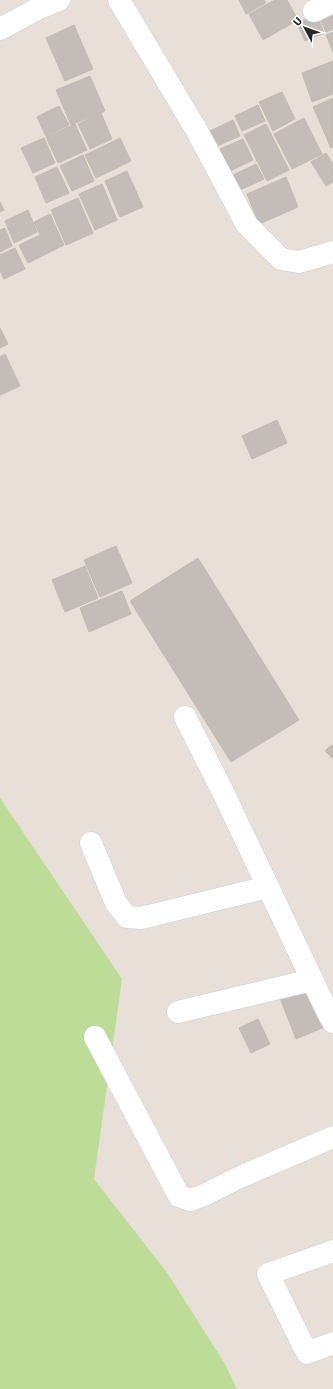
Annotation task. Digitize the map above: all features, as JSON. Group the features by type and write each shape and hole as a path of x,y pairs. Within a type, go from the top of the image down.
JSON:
{"street":[{"path":"0,28 39,8 59,0"},
{"path":"119,0 197,131 247,225 282,259 300,262 333,252"},
{"path":"314,12 333,2"},
{"path":"185,718 222,790 333,1022"},
{"path":"91,843 116,903 127,917 141,918 268,887"},
{"path":"178,1012 312,980"},
{"path":"95,1037 179,1196 191,1200 333,1137"},
{"path":"333,1251 268,1274 307,1353 333,1343"}],"green space":[{"path":"0,798 122,979 94,1179 168,1274 225,1364 237,1389 0,1389"}],"building":[{"path":"239,0 264,0 266,3 246,14"},
{"path":"275,0 287,0 298,20 263,40 249,14"},
{"path":"333,7 333,29 326,32 318,13"},
{"path":"317,14 324,33 305,41 297,23"},
{"path":"74,25 93,69 65,81 46,38"},
{"path":"333,32 333,52 326,35"},
{"path":"333,61 333,94 312,102 302,73"},
{"path":"90,76 105,111 71,125 56,90"},
{"path":"282,92 295,119 273,131 259,102"},
{"path":"333,98 333,147 331,148 313,107"},
{"path":"258,105 265,121 242,131 235,116"},
{"path":"59,106 69,125 46,136 37,117"},
{"path":"101,113 112,139 90,149 78,124"},
{"path":"304,118 322,154 292,169 274,134"},
{"path":"233,120 240,136 217,146 210,131"},
{"path":"75,124 87,150 58,163 46,137"},
{"path":"266,124 289,170 267,181 244,135"},
{"path":"44,138 55,163 33,173 21,148"},
{"path":"120,138 131,161 96,178 85,155"},
{"path":"243,139 253,160 230,171 220,149"},
{"path":"326,153 333,164 333,182 326,186 311,162"},
{"path":"83,155 94,181 72,191 60,166"},
{"path":"256,164 264,179 240,190 233,175"},
{"path":"57,167 69,193 46,203 35,177"},
{"path":"127,171 143,207 120,217 105,181"},
{"path":"286,177 298,207 259,224 247,194"},
{"path":"102,184 117,220 95,230 79,194"},
{"path":"78,198 93,233 66,245 51,210"},
{"path":"0,202 4,210 0,212"},
{"path":"28,210 37,232 14,243 5,221"},
{"path":"50,214 64,245 28,263 19,245 40,235 34,222"},
{"path":"5,228 12,246 0,252 0,230"},
{"path":"15,248 25,269 4,279 0,270 0,255"},
{"path":"0,328 8,344 0,348"},
{"path":"5,354 20,386 0,395 0,357"},
{"path":"277,420 287,443 252,459 242,436"},
{"path":"116,546 132,583 100,597 84,560"},
{"path":"198,558 299,720 231,762 130,601"},
{"path":"85,566 98,598 65,612 52,580"},
{"path":"122,591 131,614 89,632 80,608"},
{"path":"331,745 333,746 333,759 325,751"},
{"path":"310,985 327,1026 296,1039 280,998"},
{"path":"258,1019 270,1044 251,1053 239,1028"}]}
